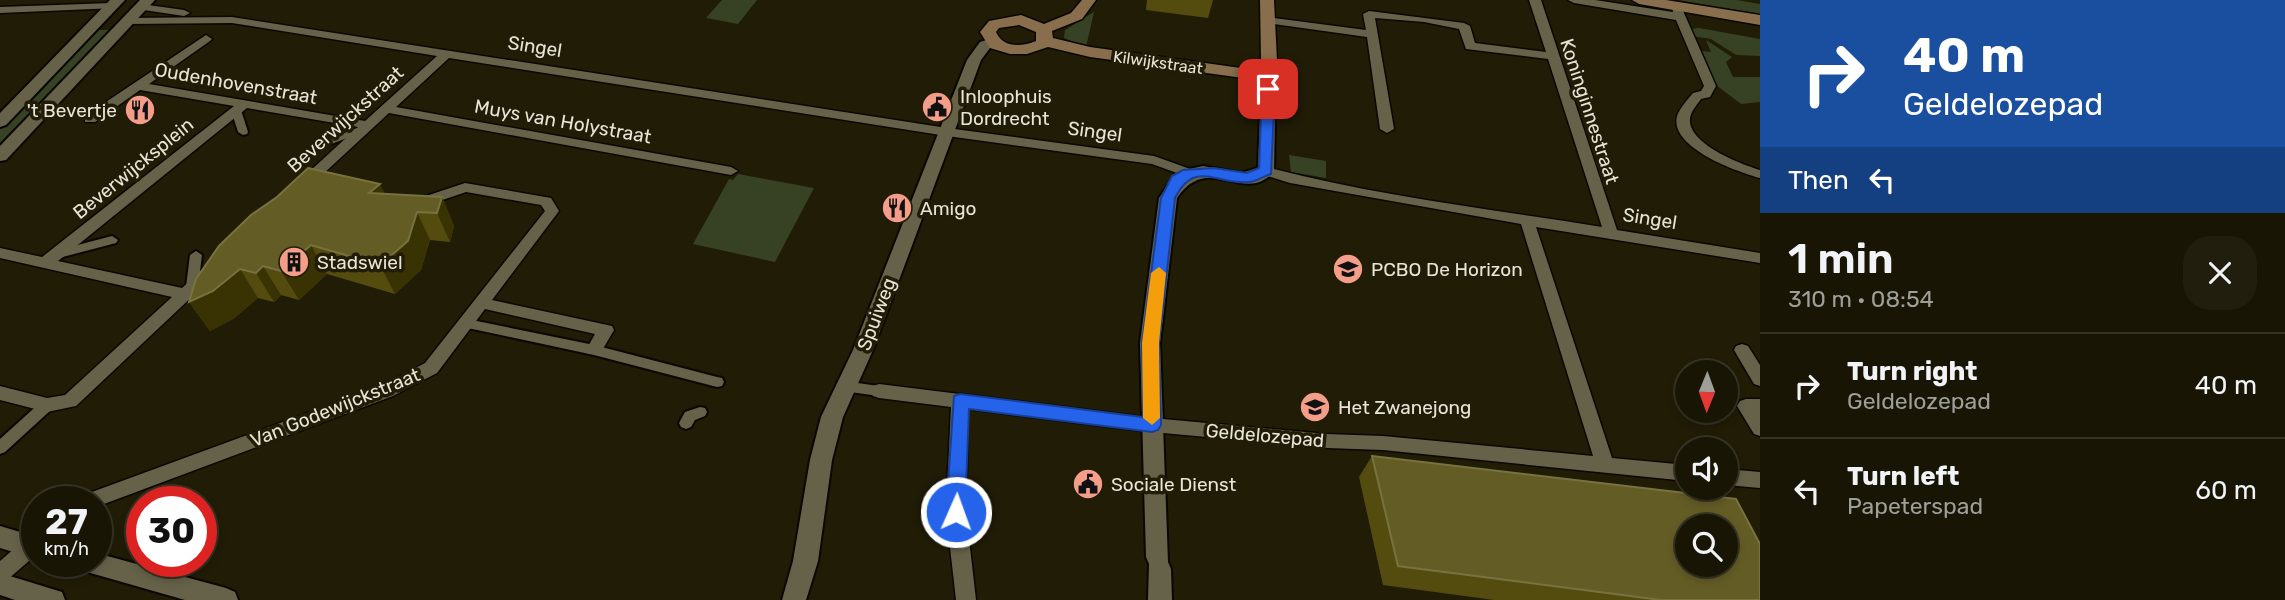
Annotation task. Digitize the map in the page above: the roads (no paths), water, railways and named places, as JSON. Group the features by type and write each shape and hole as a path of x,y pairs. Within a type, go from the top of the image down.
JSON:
{"main road":[{"path":"993,43 1021,50 1033,48 1044,35 1086,8 1089,0"},
{"path":"1243,73 1269,61 1267,0"},
{"path":"1639,0 1679,12 1760,20"},
{"name":"Kilwijkstraat","path":"993,43 988,34 991,26 1023,14 1044,35 1090,52 1243,73"}],"street":[{"name":"Koninginnestraat","path":"1535,0 1551,56 1611,233"},
{"path":"1574,0 1679,12 1710,86 1710,90 1698,96 1688,109 1683,120 1686,128 1703,149 1735,166 1760,174"},
{"path":"0,10 115,3"},
{"path":"0,121 115,3"},
{"path":"0,156 145,4"},
{"name":"Singel","path":"145,4 211,18 947,132 1154,160 1188,173 1214,172 1248,178 1266,170 1290,180 1760,258"},
{"path":"19,10 98,20"},
{"path":"1387,129 1369,14 1464,26 1470,46 1551,56"},
{"name":"Singel","path":"127,21 211,18"},
{"path":"1267,20 1372,34"},
{"path":"90,119 206,39"},
{"name":"Spuiweg","path":"794,600 807,566 825,441 843,386 863,350 974,60 985,45 993,43"},
{"name":"Beverwijckstraat","path":"307,187 365,127 446,54"},
{"path":"1266,170 1269,61"},
{"name":"Kilwijkstraat","path":"1243,73 1258,79 1268,89"},
{"name":"Oudenhovenstraat","path":"139,86 240,107 365,127"},
{"path":"240,107 243,132"},
{"name":"Beverwijcksplein","path":"50,259 240,107"},
{"name":"Muys van Holystraat","path":"387,109 731,171"},
{"path":"314,147 365,127"},
{"path":"1160,600 1150,343 1168,198 1177,179 1188,173"},
{"name":"Van Godewijckstraat","path":"112,493 387,391 431,368 552,211 547,201 465,187 419,201"},
{"path":"1527,220 1605,465"},
{"name":"Beverwijcksplein","path":"50,259 112,240"},
{"path":"0,253 50,259 189,291"},
{"path":"189,291 196,255"},
{"path":"0,393 47,405 70,401 221,261"},
{"path":"482,303 606,330 594,350"},
{"path":"467,324 594,350 717,382"},
{"path":"1742,350 1760,379"},
{"name":"Geldelozepad","path":"843,386 1152,425 1327,441 1383,443 1675,472"},
{"path":"960,401 956,512 966,600"},
{"path":"0,448 47,405"},
{"path":"1760,406 1746,406 1760,429"},
{"path":"686,422 690,416 700,412"},
{"path":"1738,478 1760,480"},
{"path":"0,537 21,542"},
{"path":"0,574 21,557"},
{"path":"112,568 226,600"},
{"path":"0,584 53,600"}],"place":[{"name":"Inloophuis Dordrecht","path":"937,107"},
{"name":"'t Bevertje","path":"140,110"},
{"name":"Amigo","path":"897,208"},
{"name":"Stadswiel","path":"294,262"},
{"name":"PCBO De Horizon","path":"1348,269"},
{"name":"Het Zwanejong","path":"1315,407"},
{"name":"Sociale Dienst","path":"1088,484"}]}
